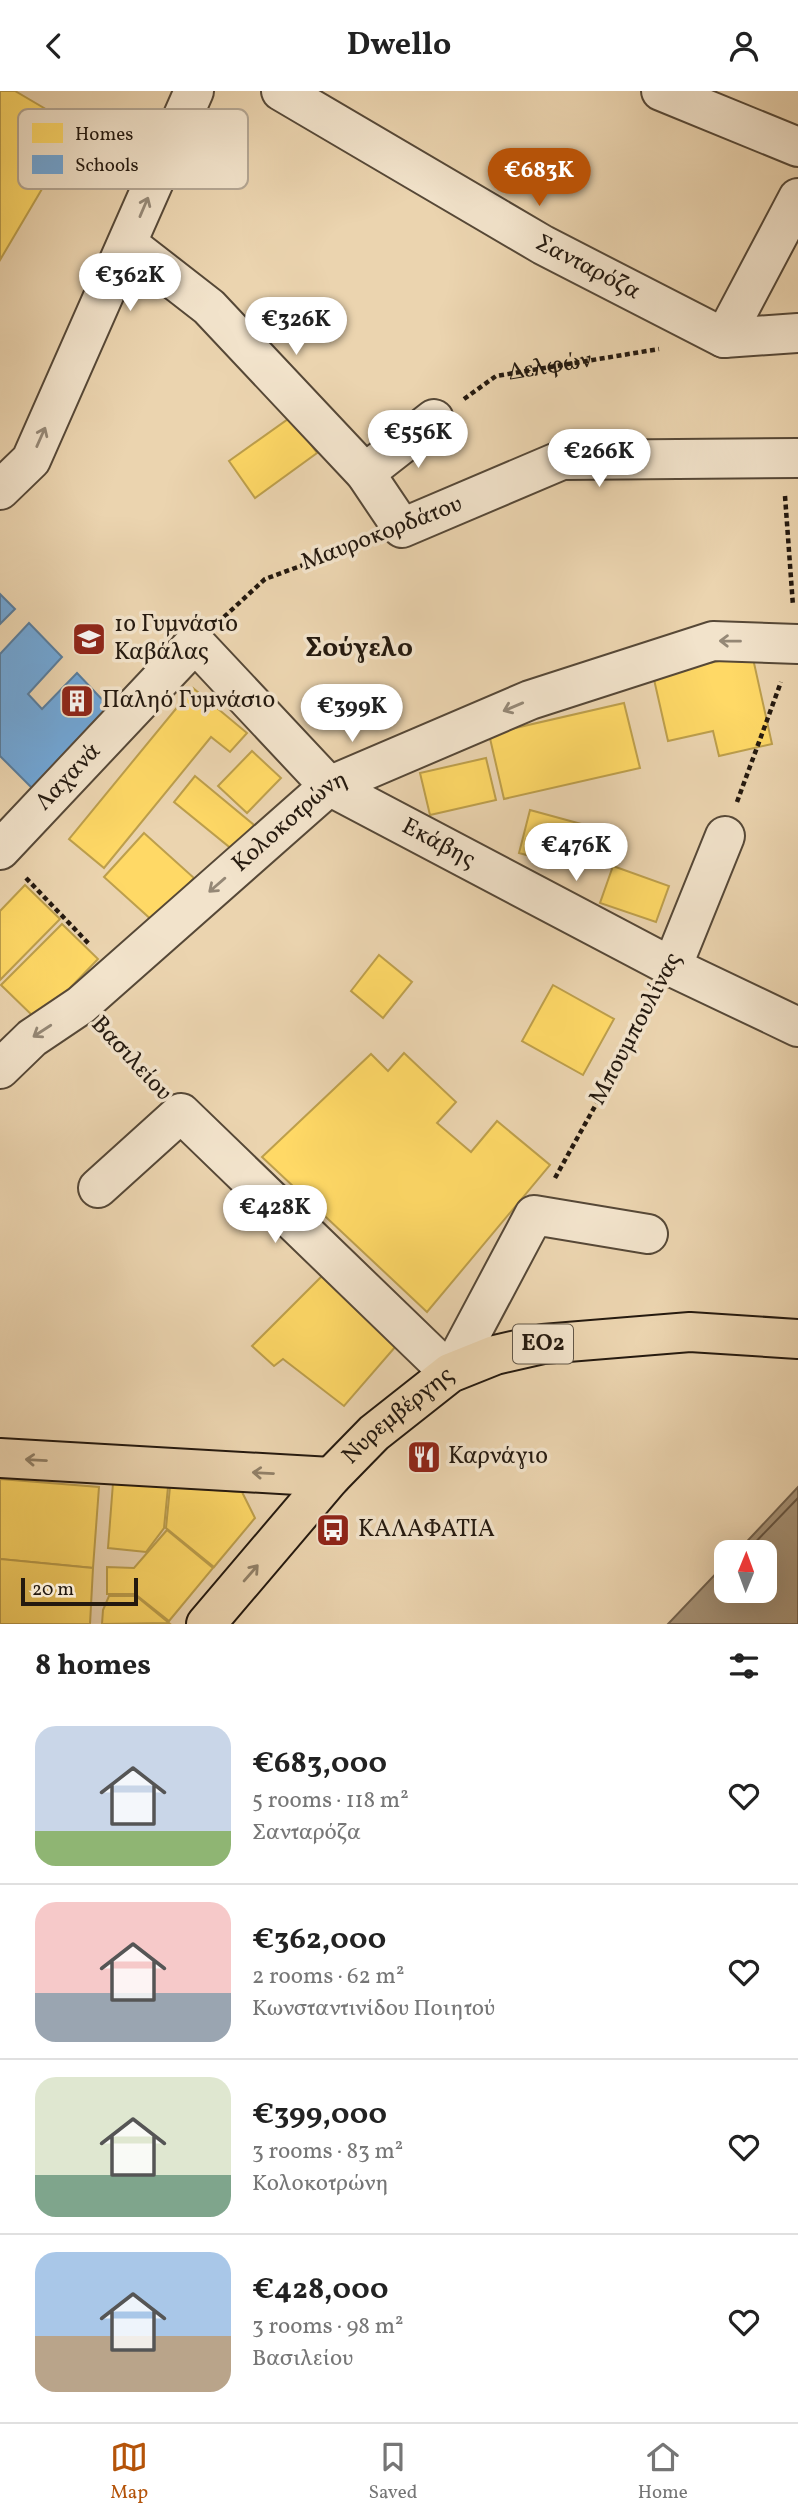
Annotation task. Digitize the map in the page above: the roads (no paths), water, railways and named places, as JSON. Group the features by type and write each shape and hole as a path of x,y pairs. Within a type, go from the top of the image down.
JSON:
{"main road":[{"name":"Νυρεμβέργης","path":"0,1458 331,1477 374,1433 450,1373 495,1355 543,1344 690,1332 798,1339"},
{"name":"ΕΟ2","path":"206,1624 331,1477"}],"street":[{"path":"186,109 194,91"},
{"name":"Σανταρόζα","path":"281,91 543,245 724,338"},
{"path":"661,91 798,147"},
{"path":"0,490 31,460 152,189"},
{"path":"724,338 798,198"},
{"path":"128,244 209,307 365,473 434,419"},
{"path":"724,338 798,333"},
{"name":"Μαυροκορδάτου","path":"365,473 402,528 562,460 798,458"},
{"name":"Κολοκοτρώνη","path":"0,1069 32,1038 81,1005 329,786 530,700 713,641 798,644"},
{"name":"Εκάβης","path":"195,643 329,786 672,967 798,1027"},
{"name":"Λαχανά","path":"9,860 195,643"},
{"name":"Μπουμπουλίνας","path":"672,967 725,836"},
{"name":"Βασιλείου","path":"98,1188 181,1113 450,1373"},
{"path":"450,1373 534,1216 648,1234"}],"water":[{"path":"798,1487 798,1624 668,1624 714,1576 714,1603 777,1603 777,1540 748,1540"}],"place":[{"name":"1ο Γυμνάσιο Καβάλας","path":"89,639"},
{"name":"Παληό Γυμνάσιο","path":"77,701"},
{"name":"Καρνάγιο","path":"424,1457"},
{"name":"ΚΑΛΑΦΑΤΙΑ","path":"333,1530"}],"district":[{"name":"Σούγελο","path":"359,648"}]}
